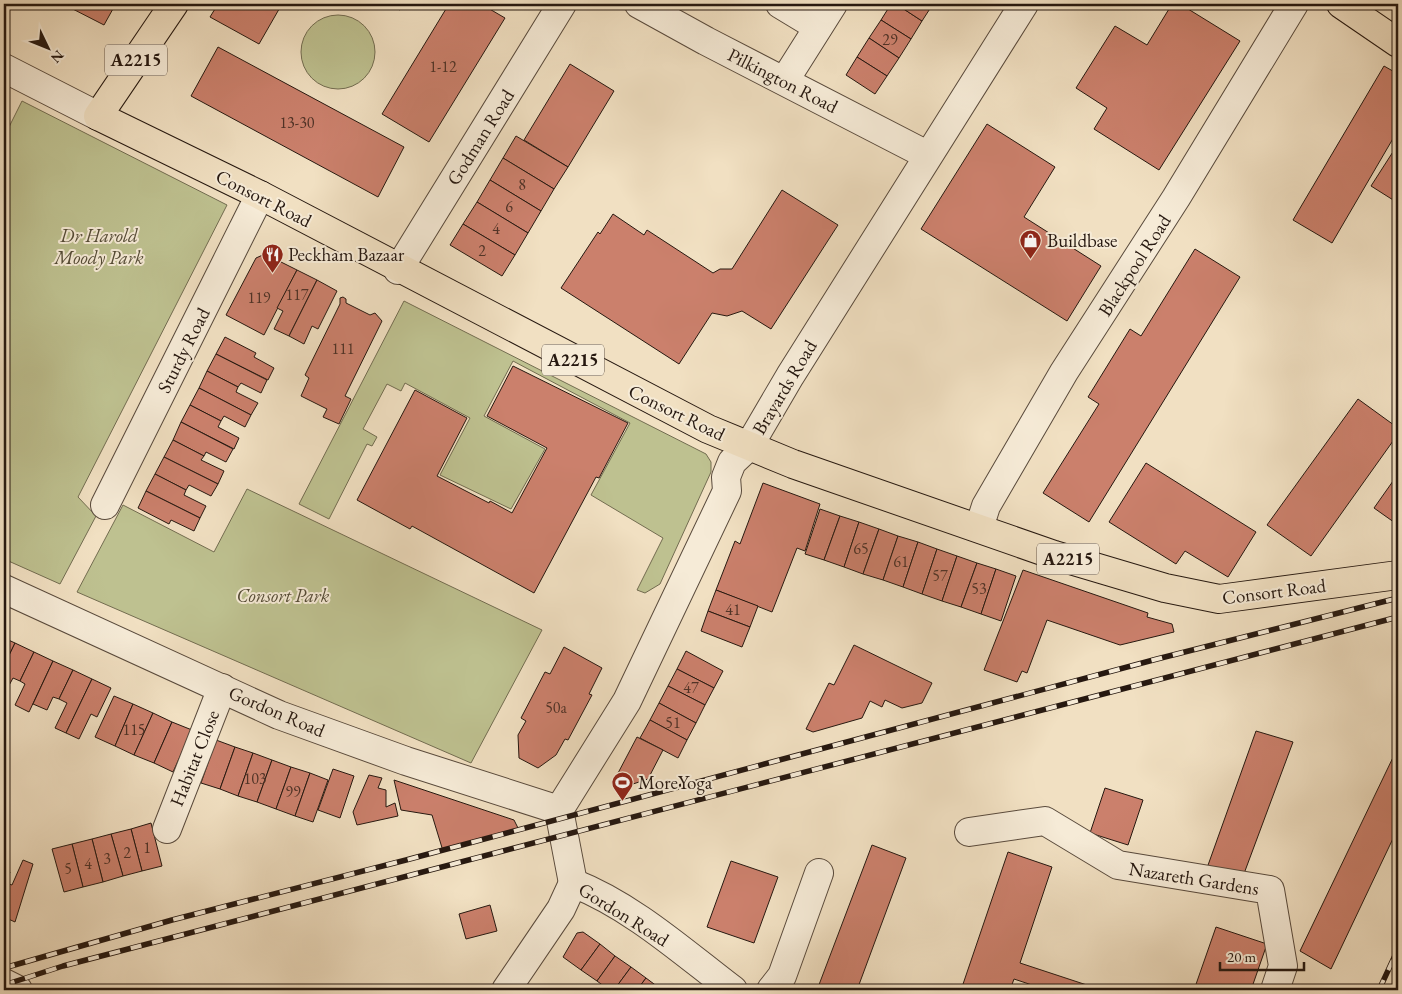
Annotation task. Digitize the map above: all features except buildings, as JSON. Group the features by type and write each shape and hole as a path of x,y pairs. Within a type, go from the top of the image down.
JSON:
{"main road":[{"name":"A2215","path":"98,116 174,4"},
{"path":"1341,4 1398,43"},
{"name":"Consort Road","path":"98,116 260,195 398,270 708,429 793,464 1122,576 1219,599 1398,575"}],"street":[{"name":"Godman Road","path":"398,270 562,4"},
{"name":"Pilkington Road","path":"639,4 706,41 785,80 927,155"},
{"path":"780,4 818,28"},
{"path":"785,80 833,4"},
{"name":"Brayards Road","path":"559,810 627,701 727,492 726,477 732,462 749,446 790,376 927,155 1024,4"},
{"name":"Blackpool Road","path":"979,528 986,506 1064,372 1176,198 1294,4"},
{"name":"Consort Road","path":"5,73 98,116"},
{"name":"Sturdy Road","path":"105,505 260,195"},
{"name":"Gordon Road","path":"4,588 279,715 406,762 559,810 573,883 596,892 639,920 733,990"},
{"name":"Habitat Close","path":"166,829 222,688"},
{"name":"Nazareth Gardens","path":"969,832 1045,821 1118,865 1270,890 1283,966 1275,990"},
{"path":"771,990 782,976 819,874"},
{"path":"506,990 561,909 573,883"},
{"path":"4,982 18,990"}],"green space":[{"path":"338,15 359,21 369,31 375,52 369,73 359,83 338,89 317,83 307,73 301,52 307,31 317,21"},
{"name":"Dr Harold Moody Park","path":"22,101 227,205 78,497 96,516 60,584 4,559 4,137"},
{"path":"404,301 706,454 711,462 711,472 660,584 645,593 637,590 663,538 591,495 630,423 513,361 484,416 545,449 511,509 440,475 470,418 405,383 401,391 387,384 363,429 377,437 372,446 367,444 329,519 299,504"},
{"name":"Consort Park","path":"247,489 542,630 471,763 77,592 123,505 214,552"}],"railway":[{"path":"4,968 172,920 406,860 1157,659 1398,598"},
{"path":"4,985 63,966 1398,617"},
{"path":"1379,990 1398,949"}],"place":[{"name":"Buildbase","path":"1031,259"},
{"name":"Peckham Bazaar","path":"272,273"},
{"name":"MoreYoga","path":"622,801"}]}
